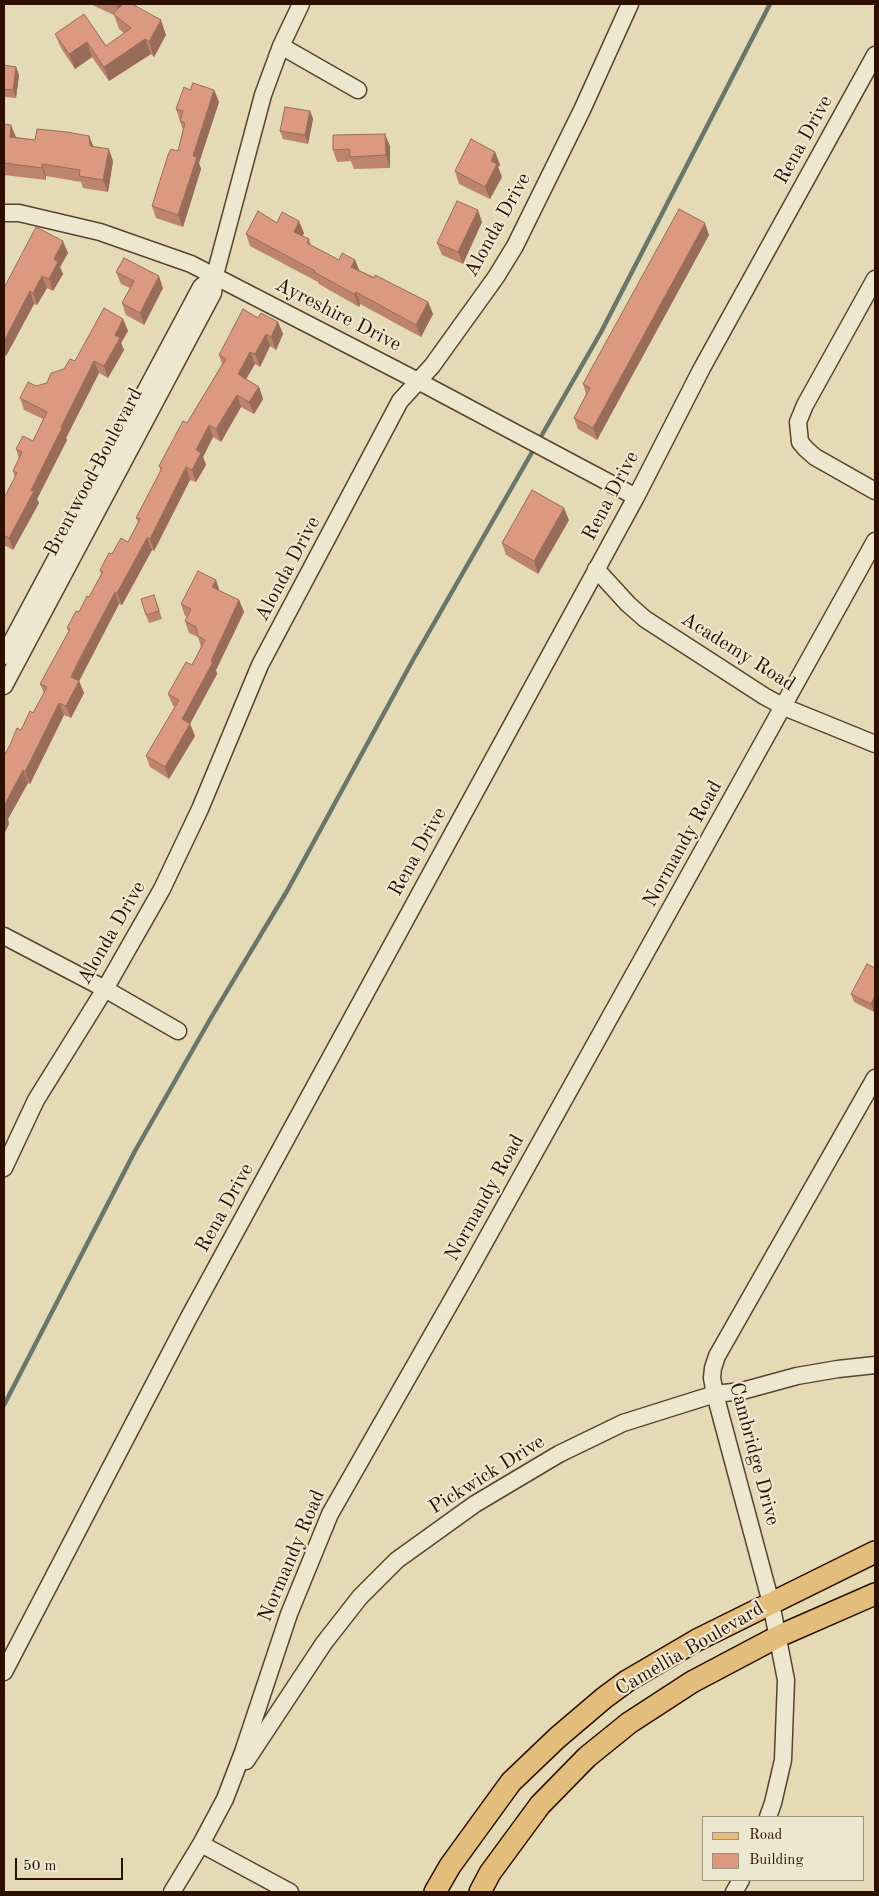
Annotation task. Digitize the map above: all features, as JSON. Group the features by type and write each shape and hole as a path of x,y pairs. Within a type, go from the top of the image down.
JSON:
{"main road":[{"name":"Camellia Boulevard","path":"435,1892 465,1844 511,1782 586,1713 628,1681 696,1640 875,1552"},
{"name":"Camellia Boulevard","path":"480,1892 490,1873 540,1805 586,1757 656,1704 692,1682 779,1636 874,1595"}],"street":[{"name":"Brentwood Boulevard","path":"4,686 212,293 215,275 263,95 281,46 302,4"},
{"name":"Alonda Drive","path":"4,1168 36,1100 105,989 162,889 200,809 260,665 400,401 432,366 496,277 515,246 582,110 630,4"},
{"path":"281,46 358,90"},
{"name":"Rena Drive","path":"4,1672 197,1302 636,497 702,368 875,55"},
{"name":"Ayreshire Drive","path":"4,213 18,213 100,232 191,264 418,381 636,497"},
{"name":"Brentwood Boulevard","path":"4,656 201,286 215,275"},
{"path":"875,279 805,405 798,422 799,435 806,449 814,456 875,491"},
{"name":"Normandy Road","path":"172,1892 201,1844 230,1786 289,1614 330,1514 477,1257 875,541"},
{"name":"Academy Road","path":"596,569 628,604 645,619 764,696 784,707 875,744"},
{"path":"4,936 105,989 178,1032"},
{"name":"Cambridge Drive","path":"768,1816 774,1803 783,1760 786,1680 779,1636 771,1603 712,1378 717,1356 875,1078"},
{"name":"Pickwick Drive","path":"230,1786 324,1643 360,1597 397,1560 475,1504 559,1454 623,1422 715,1394 742,1391 797,1376 875,1365"},
{"path":"201,1844 290,1892"},
{"path":"734,1892 740,1881"}],"building":[{"path":"123,4 132,4 161,20 149,42 145,39 104,67 87,42 69,54 55,34 84,14 106,46 131,28 113,14"},
{"path":"4,65 16,67 13,90 4,89"},
{"path":"193,83 214,90 193,156 197,157 178,215 152,206 168,155 171,149 178,151 185,123 180,121 183,111 176,109 184,87 190,90"},
{"path":"285,107 310,111 305,135 280,131"},
{"path":"4,124 11,125 10,137 35,140 37,129 89,136 90,146 109,149 103,180 79,176 80,170 42,164 42,168 4,163"},
{"path":"385,134 386,155 350,157 349,149 333,150 333,135"},
{"path":"471,139 495,152 491,161 497,164 485,187 455,171"},
{"path":"457,201 478,210 458,252 437,243"},
{"path":"679,209 705,223 593,428 574,418 590,388 583,384"},
{"path":"258,211 277,223 282,212 299,221 294,232 309,239 307,243 339,260 342,253 355,260 351,267 374,278 375,275 428,302 416,325 356,292 354,294 246,234"},
{"path":"36,227 63,241 54,259 58,262 49,279 42,276 33,293 30,291 4,341 4,288"},
{"path":"124,258 159,276 140,313 122,303 134,281 116,272"},
{"path":"104,308 123,319 115,335 120,338 104,366 94,361 31,490 34,491 9,538 4,535 4,498 17,473 13,471 22,452 16,449 23,436 33,441 47,412 20,398 28,382 36,386 47,383 51,373 64,369 70,359 75,361"},
{"path":"243,309 258,318 261,313 278,322 271,337 266,334 255,354 250,352 238,374 259,387 249,402 237,395 216,429 209,425 196,450 201,453 192,470 186,467 150,539 147,538 117,593 115,592 78,662 71,677 79,681 66,706 59,703 25,772 23,770 4,806 4,756 17,728 21,730 30,711 33,713 47,687 40,684 70,629 67,628 76,611 79,612 103,572 100,570 109,553 112,554 121,538 128,542 140,519 136,518 162,468 159,466 183,421 187,423 226,359 219,355"},
{"path":"532,490 564,508 534,561 502,543"},
{"path":"198,571 216,580 212,587 239,600 211,661 213,662 182,719 190,724 165,767 146,756 179,700 168,694 186,662 192,665 205,640 198,636 196,627 185,621 191,609 181,604"},
{"path":"154,595 159,611 146,615 141,599"},
{"path":"867,964 875,968 875,996 871,1004 851,994"}],"waterway":[{"path":"4,1405 135,1151 212,1016 287,891 414,658 601,332 770,4"}]}
